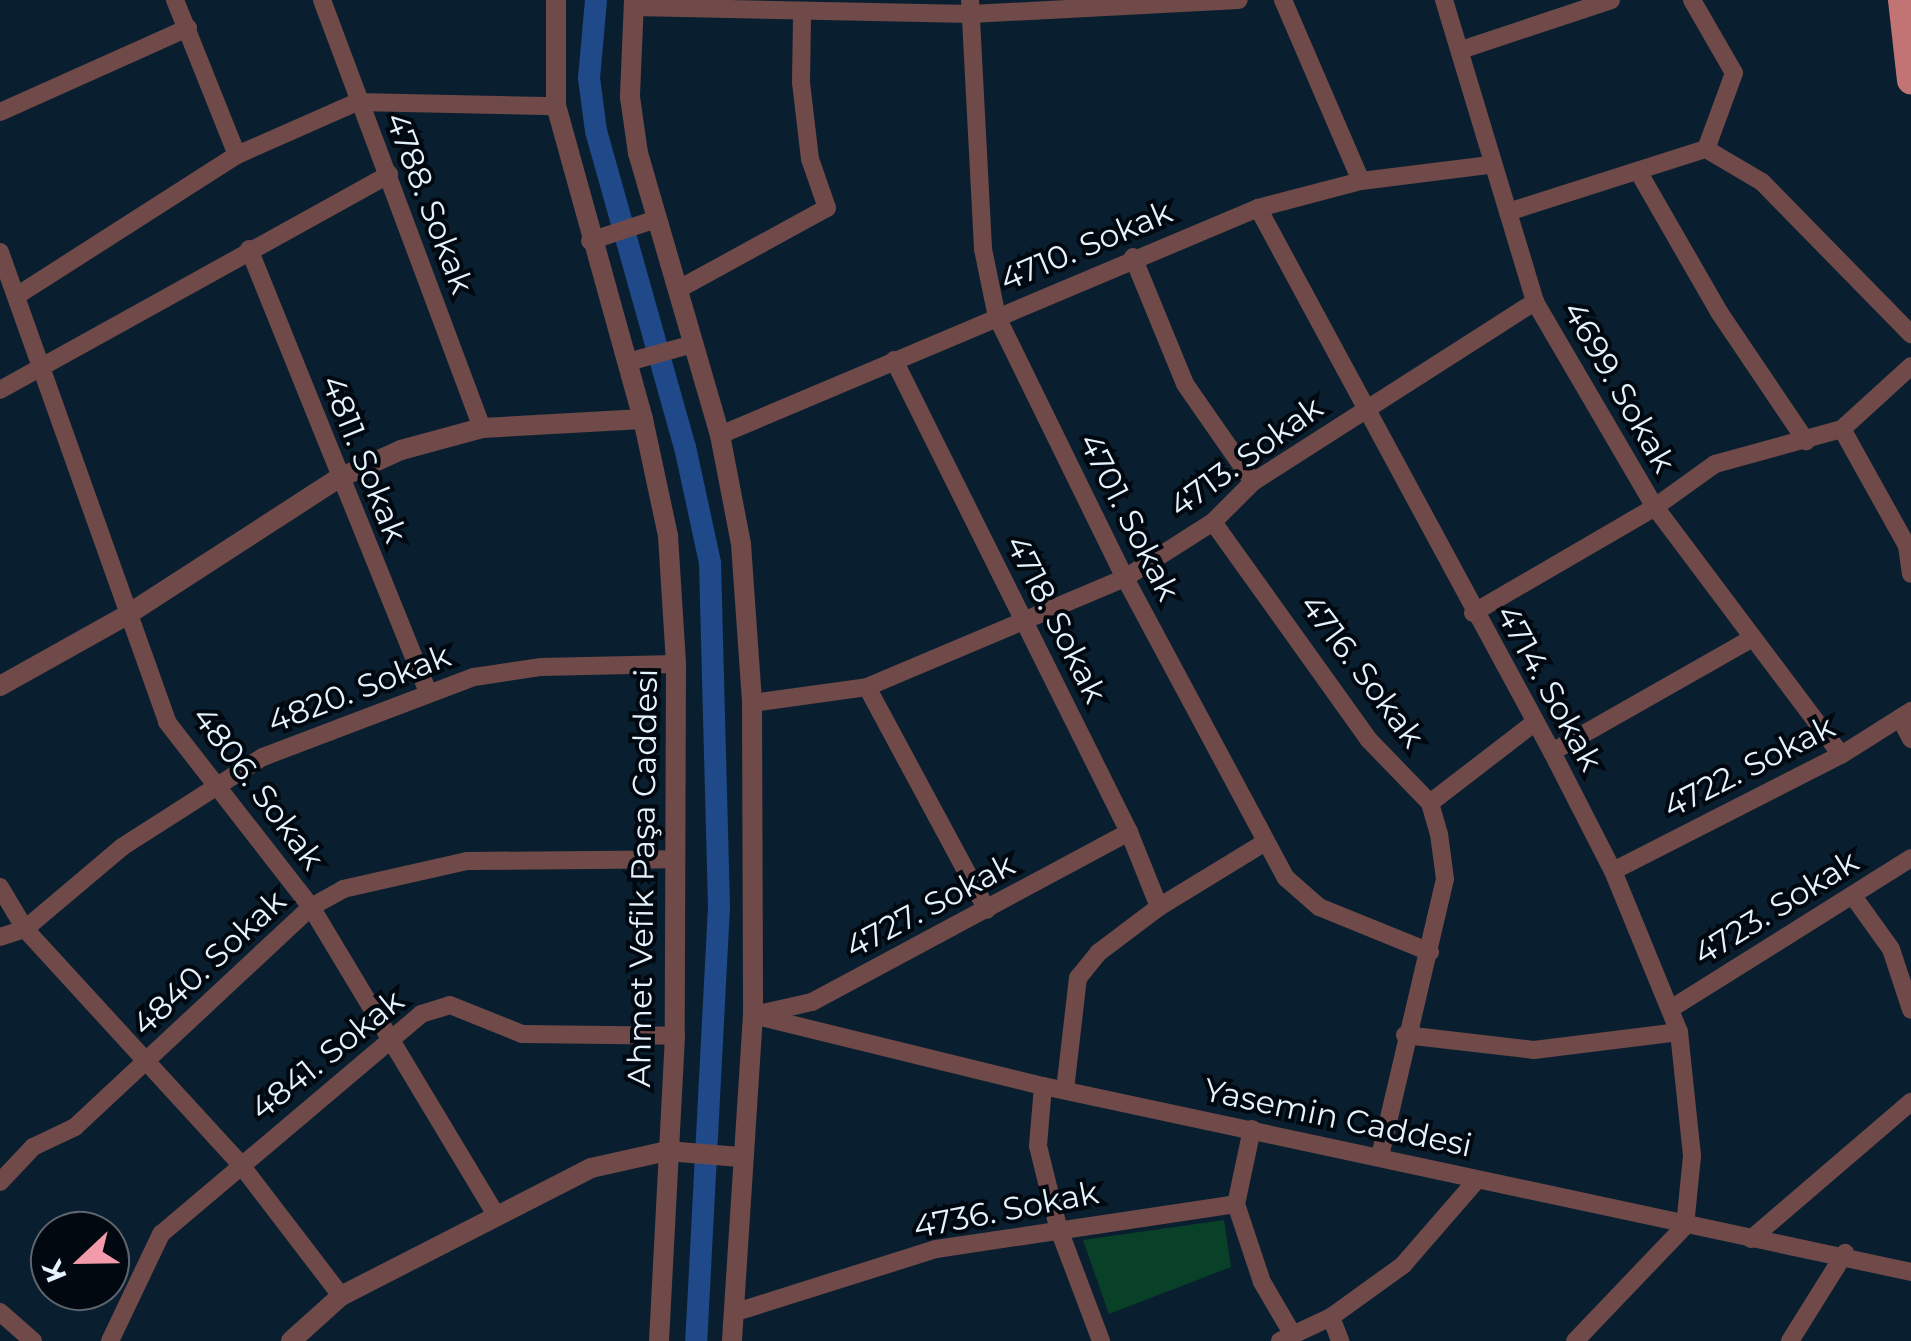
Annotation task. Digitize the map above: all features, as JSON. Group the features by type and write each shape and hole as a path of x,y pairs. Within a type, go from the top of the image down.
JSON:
{"main road":[{"path":"1902,0 1911,80"}],"street":[{"path":"176,0 236,155"},
{"name":"4788. Sokak","path":"322,0 482,428"},
{"name":"Ahmet Vefik Paşa Caddesi","path":"556,0 556,106 590,241 637,359 642,419 668,536 676,664 675,1036 672,1151 659,1341"},
{"path":"732,1341 735,1157 753,1015 752,703 740,544 720,435 684,346 677,290 647,222 630,97 634,4 802,15 1239,0"},
{"path":"1283,0 1361,181"},
{"name":"4699. Sokak","path":"1444,0 1490,165 1535,302 1655,507 1841,755"},
{"path":"1461,50 1584,4 1611,0"},
{"path":"1692,0 1734,73 1706,149"},
{"name":"4701. Sokak","path":"971,7 983,249 997,316 1125,578 1264,844 1286,878 1319,907 1430,952"},
{"path":"677,290 827,208 810,158 800,82 802,15"},
{"path":"0,112 188,28"},
{"path":"18,296 236,155 357,102 556,106"},
{"path":"1508,212 1706,149 1762,182 1911,334"},
{"name":"4710. Sokak","path":"720,435 1133,257 1258,208 1361,181 1490,165"},
{"path":"1638,171 1719,312 1806,441"},
{"path":"0,390 389,174"},
{"name":"4714. Sokak","path":"1258,208 1472,612 1552,752 1613,871 1672,1008 1679,1032 1692,1156 1686,1226"},
{"path":"590,241 647,222"},
{"name":"4811. Sokak","path":"250,249 337,479 428,691"},
{"name":"4806. Sokak","path":"0,252 167,722 212,785 311,907 396,1039 496,1216"},
{"path":"1133,257 1185,384 1253,482"},
{"name":"4713. Sokak","path":"752,703 867,686 1125,578 1213,522 1253,482 1535,302"},
{"path":"637,359 684,346"},
{"name":"4718. Sokak","path":"894,360 1129,832 1159,907"},
{"path":"1472,612 1655,507 1715,464 1842,429 1911,366"},
{"path":"0,686 128,615 337,479 401,450 482,428 642,419"},
{"path":"1842,429 1907,546 1911,574"},
{"name":"4716. Sokak","path":"1213,522 1369,740 1430,803"},
{"path":"1552,752 1752,639"},
{"name":"4820. Sokak","path":"0,937 25,929 122,847 212,785 263,756 428,691 541,668 676,664"},
{"path":"867,686 988,910"},
{"path":"1906,714 1911,739"},
{"name":"4722. Sokak","path":"1613,871 1841,755 1906,714"},
{"path":"1380,1157 1405,1035 1430,952 1445,879 1430,803 1535,722"},
{"name":"4727. Sokak","path":"753,1015 812,1002 1129,832"},
{"path":"1064,1090 1078,978 1098,953 1159,907 1264,844"},
{"name":"4840. Sokak","path":"0,1182 33,1147 75,1127 311,907 343,889 467,861 676,858"},
{"name":"4723. Sokak","path":"1672,1008 1911,858"},
{"path":"0,887 25,929 150,1060 241,1165 341,1296"},
{"path":"1853,896 1891,948 1911,1010"},
{"name":"4841. Sokak","path":"110,1341 161,1234 421,1014 450,1006 522,1034 675,1036"},
{"name":"Yasemin Caddesi","path":"753,1015 1043,1086 1252,1128 1686,1226 1845,1253 1911,1272"},
{"path":"1405,1035 1534,1050 1679,1032"},
{"path":"1043,1086 1038,1146 1058,1227 1101,1341"},
{"path":"1751,1239 1911,1102"},
{"path":"1252,1128 1236,1204 1286,1338 1331,1317 1403,1265 1477,1180"},
{"path":"290,1341 341,1296 591,1168 672,1151 735,1157"},
{"name":"4736. Sokak","path":"734,1313 936,1249 1058,1227 1236,1204"},
{"path":"1581,1339 1686,1226"},
{"path":"1790,1341 1845,1253"},
{"path":"0,1312 33,1341"},
{"path":"1331,1317 1340,1341"}],"green space":[{"path":"1224,1220 1231,1267 1109,1314 1083,1240"}],"waterway":[{"path":"596,0 589,78 596,131 685,447 710,563 719,907 696,1341"}]}
